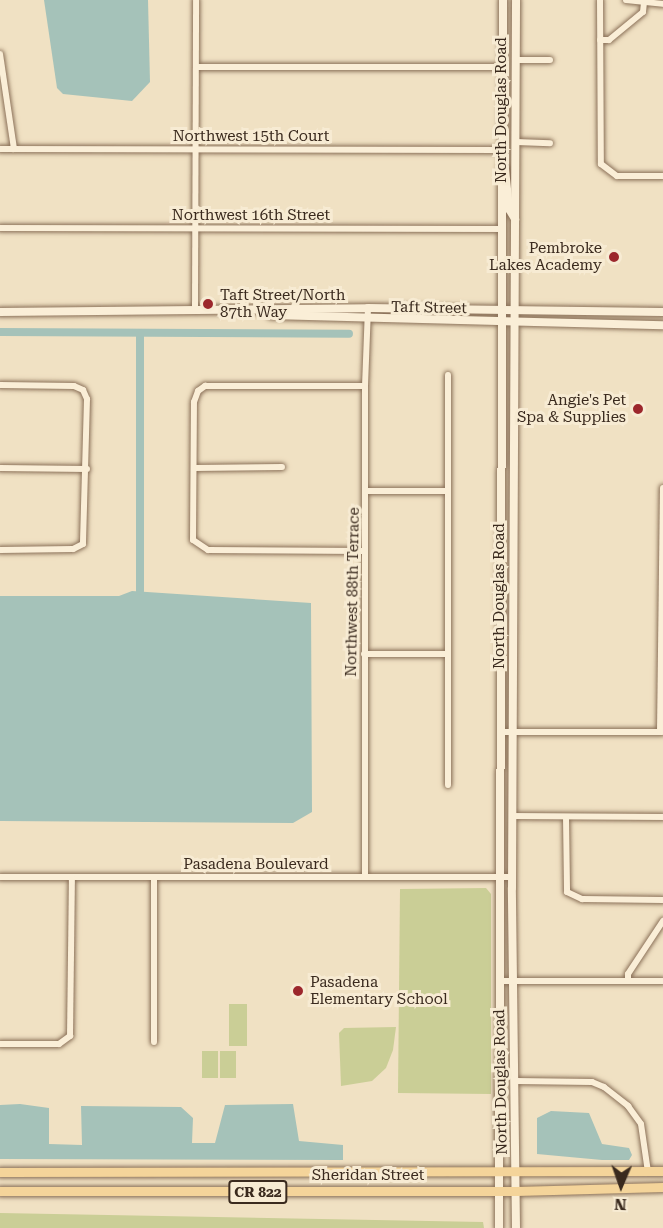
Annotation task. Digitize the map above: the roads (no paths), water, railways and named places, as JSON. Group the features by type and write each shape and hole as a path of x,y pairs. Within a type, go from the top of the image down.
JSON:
{"main road":[{"name":"North Douglas Road","path":"499,1228 498,877 503,0"},
{"name":"North Douglas Road","path":"516,0 512,877 516,1228"},
{"path":"502,160 509,180 509,209 515,219"},
{"name":"Taft Street","path":"0,312 195,312 368,308 663,312"},
{"name":"Taft Street","path":"195,312 368,320 663,325"},
{"name":"Sheridan Street","path":"0,1172 663,1171"},
{"name":"Sheridan Street","path":"0,1191 516,1191 663,1187"}],"street":[{"path":"195,312 196,0"},
{"path":"600,0 600,158 604,170 617,176 663,176"},
{"path":"626,0 663,4"},
{"path":"600,40 609,40 643,12 644,3"},
{"path":"0,54 14,149"},
{"path":"516,60 550,60"},
{"path":"196,67 502,67"},
{"path":"516,142 550,142"},
{"name":"Northwest 15th Court","path":"0,149 502,150"},
{"name":"Northwest 16th Street","path":"0,228 502,229"},
{"name":"Northwest 88th Terrace","path":"365,877 364,551 368,308"},
{"path":"448,375 446,654 448,785"},
{"path":"0,386 74,386 83,390 87,399 87,469 83,544 74,549 0,550"},
{"path":"364,551 200,547 193,540 194,402 198,391 206,386 365,386"},
{"path":"194,468 282,467"},
{"path":"0,468 87,469"},
{"path":"500,732 661,732 663,488"},
{"path":"366,491 447,491"},
{"path":"364,654 446,654"},
{"path":"513,816 663,817"},
{"path":"566,817 567,892 582,899 663,900"},
{"name":"Pasadena Boulevard","path":"0,877 512,877"},
{"path":"0,1044 59,1044 70,1036 72,877"},
{"path":"154,877 154,1042"},
{"path":"628,981 628,974 663,921"},
{"path":"499,981 663,981"},
{"path":"516,1081 592,1082 604,1087 628,1106 640,1124 648,1172"}],"water":[{"path":"44,0 148,0 150,82 132,101 63,94 57,88"},
{"path":"132,591 311,603 312,812 293,823 0,821 0,596 119,596"},
{"path":"20,1104 49,1108 49,1144 82,1145 81,1106 181,1107 193,1118 192,1143 215,1143 225,1105 293,1104 299,1141 343,1145 343,1160 0,1159 0,1105"},
{"path":"551,1111 589,1113 602,1144 629,1148 632,1155 629,1160 602,1160 537,1154 537,1118"}],"waterway":[{"path":"0,332 349,334"},
{"path":"140,333 140,591"}],"place":[{"name":"Pembroke Lakes Academy","path":"614,257"},
{"name":"Taft Street/North 87th Way","path":"208,304"},
{"name":"Angie's Pet Spa & Supplies","path":"638,409"},
{"name":"Pasadena Elementary School","path":"298,991"}]}
